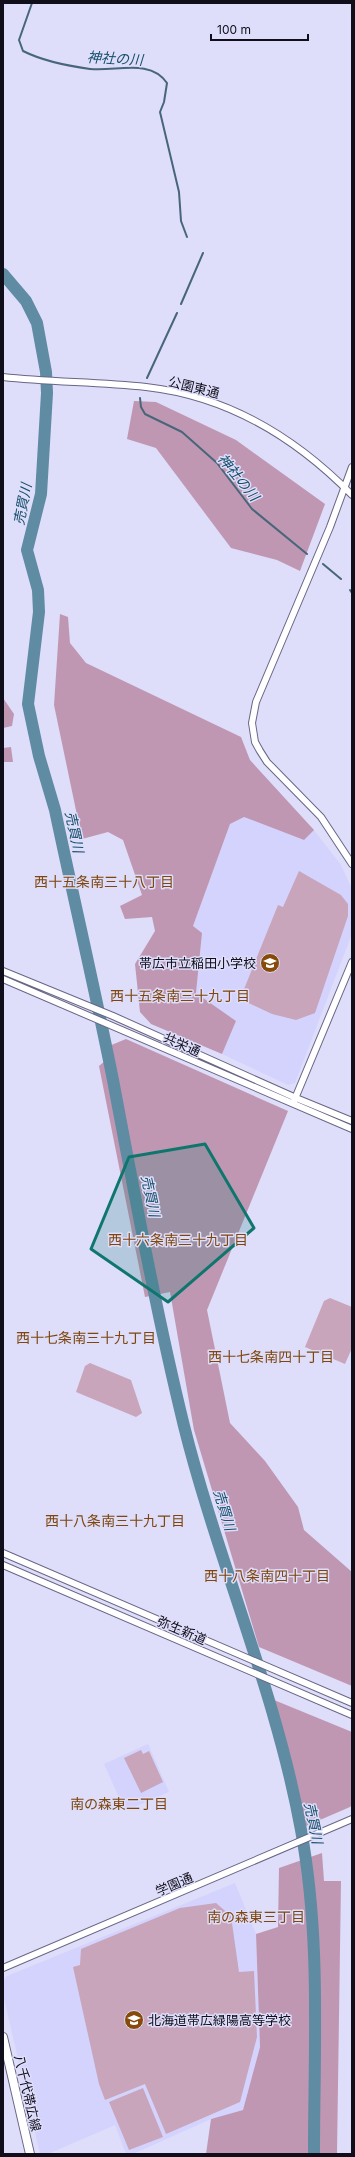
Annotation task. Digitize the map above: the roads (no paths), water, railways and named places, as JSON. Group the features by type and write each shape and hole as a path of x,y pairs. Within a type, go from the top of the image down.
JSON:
{"main road":[{"name":"八千代帯広線","path":"3,2037 30,2154"}],"street":[{"name":"公園東通","path":"3,377 28,380 66,381 147,387 192,396 220,404 270,428 297,446 352,495"},
{"path":"352,467 330,527 256,702 252,723 255,742 267,762 320,817 352,864"},
{"path":"293,1105 352,962"},
{"name":"共栄通","path":"3,971 113,1016 296,1098 352,1121"},
{"name":"共栄通","path":"3,979 115,1026 293,1105 352,1129"},
{"name":"弥生新道","path":"3,1553 352,1703"},
{"name":"弥生新道","path":"3,1565 352,1714"},
{"name":"学園通","path":"3,1968 321,1834 352,1819"}],"waterway":[{"name":"神社の川","path":"32,3 19,40 23,51 56,63 90,69 142,68 160,75 167,83 164,102 160,112 179,192 181,221 187,237"},
{"name":"神社の川","path":"181,304 203,253"},
{"name":"売買川","path":"3,274 26,301 37,323 46,372 47,393 41,494 27,550 38,590 39,612 28,704 39,756 55,810 92,979 155,1297 184,1426 213,1527 277,1728 301,1830 307,1870 314,1951 314,2154"},
{"name":"神社の川","path":"147,378 177,313"},
{"name":"神社の川","path":"140,398 141,407 145,414 182,432 217,463 252,509 307,554"},
{"name":"神社の川","path":"323,564 341,579"}],"place":[{"name":"帯広市立稲田小学校","path":"270,963"},
{"name":"北海道帯広緑陽高等学校","path":"134,2020"}],"district":[{"name":"西十五条南三十八丁目","path":"104,881"},
{"name":"西十五条南三十九丁目","path":"180,995"},
{"name":"西十六条南三十九丁目","path":"178,1239"},
{"name":"西十七条南三十九丁目","path":"86,1337"},
{"name":"西十七条南四十丁目","path":"271,1356"},
{"name":"西十八条南三十九丁目","path":"115,1520"},
{"name":"西十八条南四十丁目","path":"267,1575"},
{"name":"南の森東二丁目","path":"119,1803"},
{"name":"南の森東三丁目","path":"256,1916"}]}
